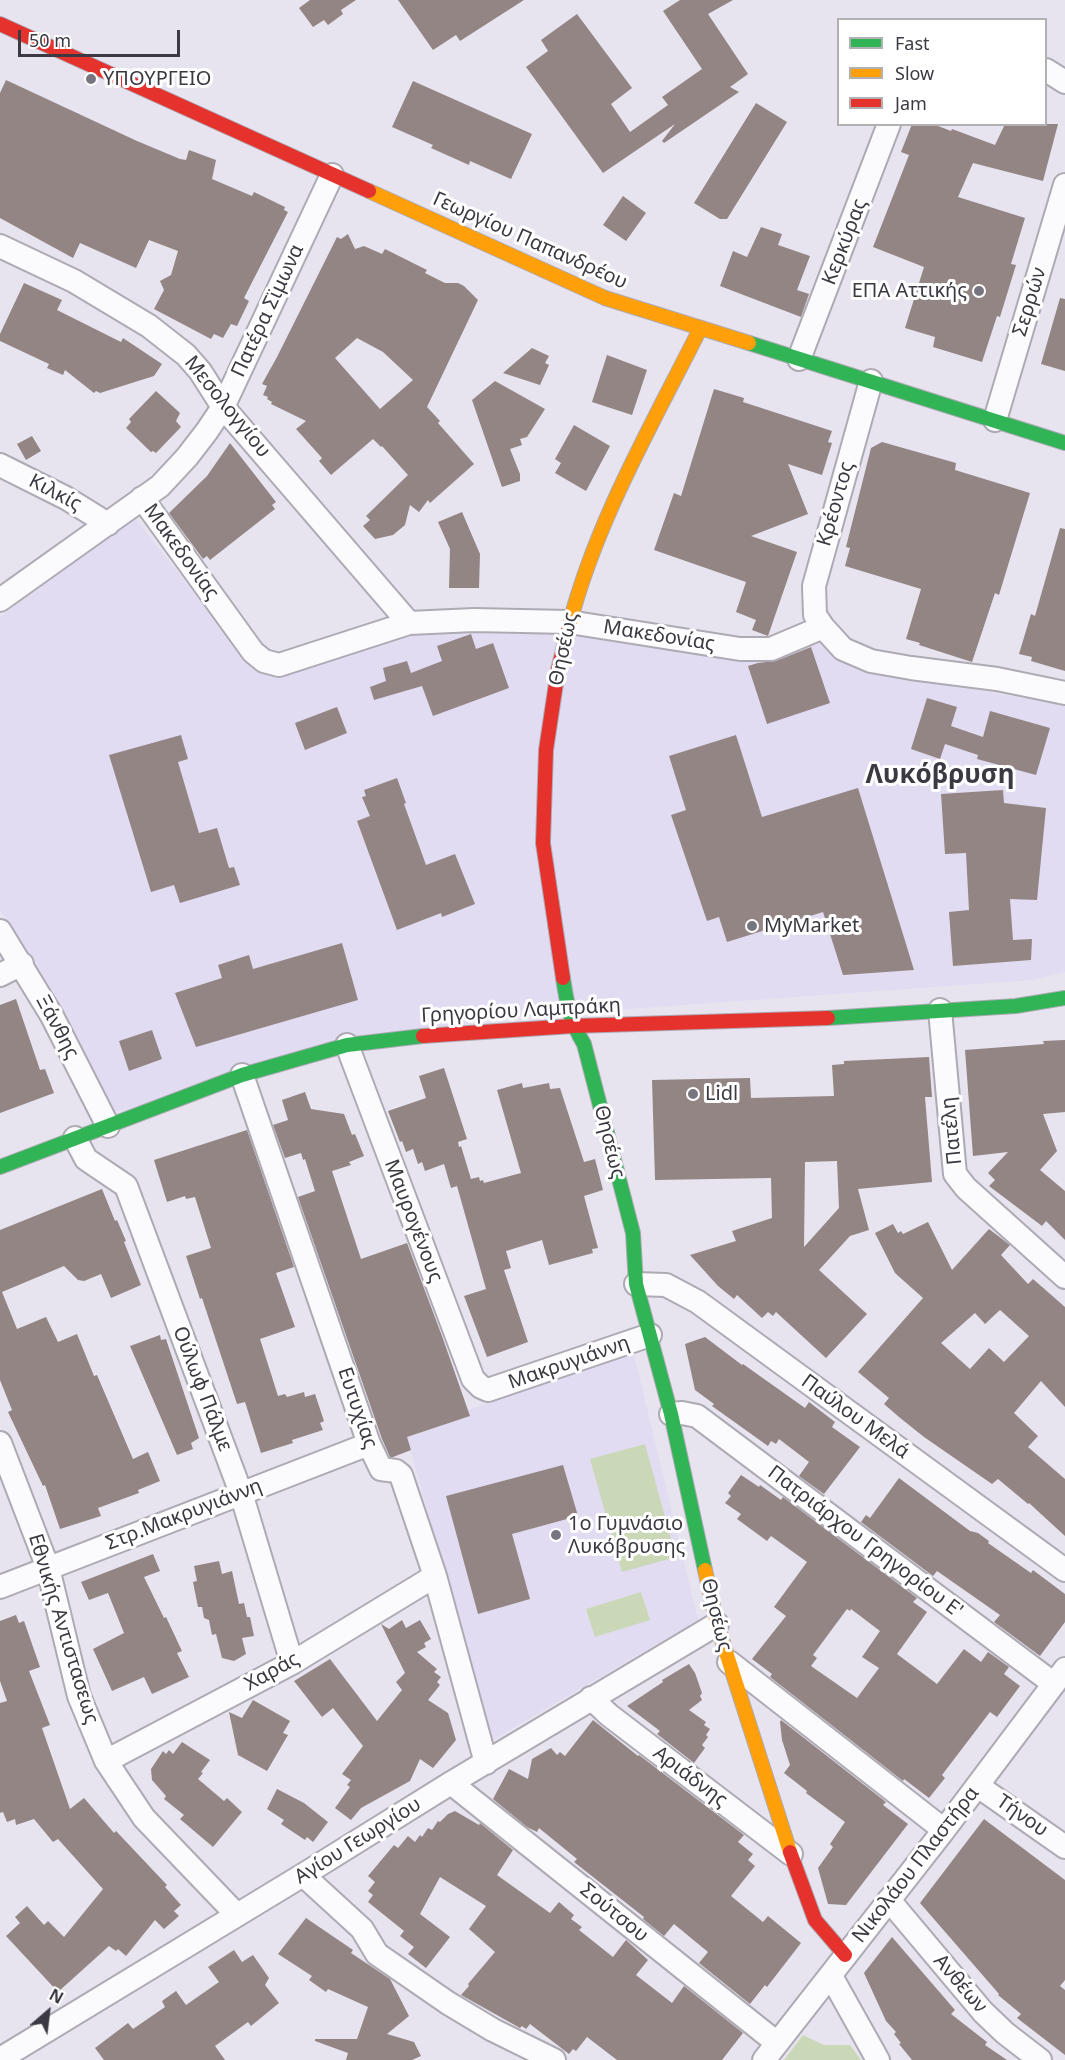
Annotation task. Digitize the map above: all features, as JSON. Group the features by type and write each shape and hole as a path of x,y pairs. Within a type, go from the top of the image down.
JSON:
{"main road":[{"name":"Γεωργίου Παπανδρέου","path":"0,24 585,290 700,329 1065,442"},
{"name":"Θησέως","path":"700,329 612,506 569,622 558,670 546,750 543,843 567,1008 573,1026 584,1044 633,1233 636,1284 671,1414 717,1624 791,1854 815,1920 845,1955"},
{"name":"Γρηγορίου Λαμπράκη","path":"0,1167 242,1075 347,1045 421,1036 573,1026 822,1018 1016,1006 1065,998"}],"street":[{"path":"1047,71 1065,82"},
{"name":"Κερκύρας","path":"799,359 888,126"},
{"name":"Πατέρα Σϊμωνα","path":"0,600 160,486 187,457 223,407 332,175"},
{"name":"Σερρών","path":"995,420 1065,185"},
{"name":"Μεσολογγίου","path":"0,246 74,281 149,326 186,356 200,371 223,407 409,623"},
{"name":"Κρέοντος","path":"823,627 815,615 814,586 871,381"},
{"name":"Κιλκίς","path":"0,465 66,498 108,524"},
{"name":"Μακεδονίας","path":"142,498 253,652 264,661 279,665 409,623 474,620 569,622 740,649 771,649 823,627"},
{"path":"823,627 843,649 870,661 997,679 1065,693"},
{"name":"Ξάνθης","path":"0,931 52,1016 108,1126"},
{"path":"0,975 22,964"},
{"name":"Πατέλη","path":"940,1010 955,1174 966,1188 1065,1277"},
{"name":"Μαυρογένους","path":"347,1045 473,1379 488,1390"},
{"name":"Ευτυχίας","path":"242,1075 369,1443 381,1469 396,1471 401,1475 435,1576 486,1763"},
{"name":"Ούλωφ Πάλμε","path":"75,1138 86,1159 126,1186 241,1493 292,1663"},
{"name":"Παύλου Μελά","path":"636,1284 666,1285 698,1302 1065,1570"},
{"name":"Μακρυγιάννη","path":"488,1390 650,1335"},
{"name":"Πατριάρχου Γρηγορίου Ε'","path":"671,1414 682,1413 697,1416 1059,1677"},
{"name":"Εθνικής Αντιστασεως","path":"0,1443 48,1568 79,1696 106,1761 144,1818 237,1915"},
{"name":"Στρ.Μακρυγιάννη","path":"0,1587 369,1443"},
{"name":"Χαράς","path":"106,1761 292,1663 435,1576"},
{"name":"Αγίου Γεωργίου","path":"0,2059 591,1698 717,1624"},
{"path":"729,1662 944,1830"},
{"name":"Νικολάου Πλαστήρα","path":"771,2051 978,1786 1059,1677"},
{"name":"Αριάδνης","path":"591,1698 609,1715 791,1854"},
{"name":"Σούτσου","path":"451,1783 771,2051"},
{"name":"Τήνου","path":"978,1786 1065,1847"},
{"path":"303,1875 362,1929 377,1954 448,2003 493,2030 554,2060"},
{"name":"Ανθέων","path":"889,1900 983,2012 1005,2033 1040,2060"},
{"path":"831,1976 878,2060"}],"shaded area":[{"path":"135,518 248,662 405,634 461,628 575,633 732,655 817,636 828,652 863,671 1065,705 1065,972 1033,980 489,1019 115,1112 51,990 0,910 0,617"},
{"name":"1ο Γυμνάσιο Λυκόβρυσης","path":"633,1350 698,1620 491,1741 407,1437 469,1416 468,1410"}],"green space":[{"path":"645,1444 676,1557 622,1572 590,1459"},
{"path":"641,1592 650,1620 595,1637 586,1609"},
{"path":"803,2035 824,2045 850,2045 861,2060 784,2060"}],"building":[{"path":"310,0 356,0 341,10 343,14 328,25 324,20 313,27 299,8"},
{"path":"398,0 524,0 460,41 456,35 433,50"},
{"path":"680,0 733,0 708,14 748,74 730,87 739,92 664,143 662,141 675,124 603,173 526,67 548,51 541,40 577,14 632,88 611,104 630,132 668,105 662,97 702,69 663,11"},
{"path":"6,80 180,159 186,160 189,150 216,160 212,179 252,196 254,192 285,207 284,210 288,212 244,298 249,301 237,326 231,324 223,338 214,334 211,339 154,309 164,290 160,281 171,275 178,251 149,240 136,268 80,243 73,258 0,218 0,93"},
{"path":"413,81 532,134 511,179 470,161 469,165 431,148 433,145 392,127"},
{"path":"756,103 787,122 727,219 720,219 694,203"},
{"path":"1058,124 1043,181 973,163 958,197 1025,218 1011,264 1016,265 1000,317 997,316 982,362 933,347 935,337 905,328 924,267 873,247 909,155 901,152 911,126 938,126 951,131 952,129 995,145 1004,126"},
{"path":"623,196 646,213 626,241 603,225"},
{"path":"761,227 782,234 778,245 810,256 797,290 809,294 801,317 720,286 733,251 747,257"},
{"path":"348,234 355,249 364,246 382,254 385,249 427,270 425,273 445,283 458,283 464,286 478,300 427,407 474,464 430,503 428,500 419,512 410,505 405,525 393,535 375,539 363,526 370,520 366,516 408,475 373,439 331,475 319,461 322,458 296,429 306,421 271,404 268,397 263,395 267,386 262,384 337,237 341,239","holes":["357,338 383,352 413,380 380,409 335,358"]},
{"path":"24,283 62,300 57,310 121,342 123,338 162,364 154,376 94,393 65,370 63,375 47,368 49,364 0,341 0,334"},
{"path":"1060,298 1065,299 1065,371 1041,364"},
{"path":"532,348 549,356 545,363 549,365 540,385 503,373"},
{"path":"607,355 647,370 632,415 592,402"},
{"path":"495,381 545,409 527,437 520,439 522,445 510,449 520,474 520,481 502,487 472,400"},
{"path":"714,389 744,398 743,402 832,431 828,442 832,443 822,475 788,464 808,514 751,536 797,552 768,636 752,630 756,620 736,612 746,582 654,550 674,493 681,496"},
{"path":"156,391 180,413 176,421 181,427 156,453 151,452 126,428 131,422 129,419"},
{"path":"574,425 610,446 586,491 555,473 561,463 555,459"},
{"path":"32,436 41,451 26,460 17,444"},
{"path":"882,442 956,463 955,470 1030,493 999,595 995,593 972,662 906,639 921,589 845,566 850,548 846,547 871,448"},
{"path":"230,443 276,502 272,505 275,509 210,560 207,556 203,559 169,513 207,476"},
{"path":"462,512 480,554 479,588 449,588 450,549 438,522"},
{"path":"1060,528 1065,529 1065,671 1031,661 1032,657 1019,654 1031,614 1035,616"},
{"path":"471,634 476,649 493,643 509,688 433,716 422,686 374,700 370,687 386,681 383,668 407,661 411,673 442,661 437,646"},
{"path":"811,647 830,703 767,724 748,666 776,661"},
{"path":"927,698 957,707 951,726 983,737 990,711 1050,728 1036,775 977,759 978,755 945,744 940,759 911,749"},
{"path":"337,707 347,733 305,750 295,723"},
{"path":"181,735 188,759 178,762 199,833 217,828 229,868 234,867 240,885 180,903 174,885 151,892 109,755"},
{"path":"736,735 762,817 858,788 914,970 843,975 823,912 727,942 719,917 707,921 671,815 686,810 669,756"},
{"path":"397,778 426,865 455,854 475,904 442,917 441,913 397,930 357,821 370,816 362,797 366,796 364,790"},
{"path":"1003,790 1004,803 1046,808 1037,900 1010,899 1013,940 1032,939 1031,960 953,966 949,912 969,910 966,853 945,854 941,794"},
{"path":"342,943 358,1000 196,1047 175,993 222,978 218,965 249,955 253,969"},
{"path":"16,999 40,1070 45,1069 54,1093 0,1113 0,1005"},
{"path":"152,1030 162,1059 129,1071 119,1041"},
{"path":"1065,1040 1065,1112 1043,1114 1057,1151 1040,1170 1065,1191 1065,1240 1046,1221 1042,1226 989,1186 995,1180 988,1173 1008,1152 973,1156 965,1050 1044,1044 1043,1041"},
{"path":"929,1057 932,1097 925,1097 932,1182 858,1189 869,1230 850,1236 819,1270 867,1314 826,1358 776,1312 773,1316 768,1312 762,1318 737,1295 734,1299 718,1286 690,1255 736,1241 732,1231 772,1218 771,1178 655,1180 652,1080 750,1078 751,1098 834,1096 832,1065 844,1064 844,1061","holes":["837,1161 839,1208 804,1247 805,1162"]},
{"path":"444,1068 467,1139 458,1142 471,1179 479,1177 484,1183 521,1173 497,1090 522,1083 523,1088 549,1083 550,1089 560,1088 584,1162 595,1159 603,1190 584,1196 598,1248 592,1249 593,1253 549,1265 542,1240 506,1251 511,1268 504,1270 528,1342 487,1357 464,1296 486,1289 457,1186 451,1188 444,1164 425,1171 422,1162 418,1164 413,1149 406,1152 388,1111 426,1098 419,1076"},
{"path":"305,1092 311,1109 344,1114 352,1135 355,1134 364,1156 349,1162 351,1165 332,1171 361,1259 407,1243 470,1416 407,1437 411,1450 393,1457 390,1457 382,1439 298,1197 315,1191 305,1159 303,1160 301,1153 285,1158 273,1125 288,1120 282,1100"},
{"path":"247,1130 294,1267 276,1273 295,1327 260,1339 278,1396 285,1394 287,1397 304,1392 305,1397 315,1394 324,1421 320,1423 323,1430 261,1453 245,1402 237,1404 186,1256 211,1248 195,1197 186,1199 185,1196 167,1202 154,1160"},
{"path":"102,1189 126,1241 124,1242 141,1285 111,1298 101,1274 84,1281 78,1280 64,1266 2,1292 17,1329 46,1317 58,1342 77,1334 133,1459 148,1452 160,1481 138,1490 139,1493 98,1508 101,1516 60,1529 45,1485 43,1486 8,1412 12,1410 0,1380 0,1230"},
{"path":"928,1222 952,1270 989,1229 1010,1245 1001,1255 1028,1284 1033,1279 1065,1307 1065,1407 1041,1381 1014,1413 1038,1436 1028,1447 1065,1479 1065,1536 1029,1503 998,1479 992,1484 924,1437 884,1404 889,1398 858,1372 923,1298 895,1273 875,1233 893,1224 898,1233 901,1231 903,1234","holes":["1000,1310 1029,1336 1004,1362 989,1348 970,1369 941,1343 975,1313 985,1324"]},
{"path":"160,1335 161,1340 166,1339 199,1438 191,1443 193,1449 177,1455 130,1346"},
{"path":"705,1337 805,1408 809,1402 835,1422 832,1427 860,1447 824,1494 799,1476 809,1462 779,1439 776,1444 771,1441 768,1446 712,1406 714,1404 695,1390 685,1344"},
{"path":"563,1465 578,1516 512,1534 530,1599 478,1614 446,1496"},
{"path":"741,1475 781,1500 783,1497 917,1598 913,1602 927,1612 897,1654 937,1684 964,1649 981,1662 988,1652 1009,1667 1004,1674 1020,1686 997,1717 990,1712 942,1775 945,1778 929,1798 904,1779 903,1781 770,1677 772,1674 752,1659 786,1616 774,1607 807,1562 771,1536 767,1541 737,1519 741,1514 725,1503 731,1496 728,1493","holes":["847,1609 850,1611 851,1609 880,1631 862,1657 879,1668 857,1698 811,1666 817,1658 813,1655"]},
{"path":"899,1478 970,1531 978,1533 989,1541 988,1543 1031,1573 1033,1570 1065,1594 1065,1622 1040,1656 994,1622 1000,1615 937,1571 933,1576 861,1522 866,1515 870,1518"},
{"path":"153,1554 160,1571 144,1577 182,1651 177,1653 189,1677 152,1694 144,1677 112,1691 93,1649 124,1633 108,1593 89,1600 81,1582"},
{"path":"219,1561 222,1574 232,1571 239,1604 244,1603 254,1636 242,1638 246,1654 234,1661 222,1658 216,1634 212,1635 209,1620 204,1618 202,1607 198,1607 193,1582 197,1581 194,1566"},
{"path":"16,1615 19,1623 24,1621 40,1667 29,1671 50,1725 42,1728 70,1809 84,1798 114,1833 116,1831 167,1885 165,1887 181,1905 174,1911 179,1916 164,1929 155,1920 126,1956 118,1949 116,1951 109,1946 58,1992 6,1936 20,1923 15,1917 27,1906 44,1925 48,1921 64,1937 103,1889 58,1839 53,1842 34,1819 16,1825 15,1819 7,1822 3,1812 0,1813 0,1703 7,1701 0,1681 0,1621"},
{"path":"402,1620 406,1628 420,1620 431,1639 424,1643 426,1647 417,1652 437,1669 434,1672 441,1677 437,1682 440,1685 428,1700 448,1713 456,1740 433,1768 420,1759 410,1781 361,1808 351,1820 335,1808 350,1787 347,1785 351,1780 342,1774 363,1746 333,1708 322,1717 294,1681 330,1659 377,1721 402,1690 396,1682 405,1673 381,1624 389,1629"},
{"path":"689,1664 695,1673 702,1700 689,1710 706,1722 704,1725 710,1729 702,1745 705,1748 694,1763 657,1734 660,1731 627,1706 663,1682 662,1680"},
{"path":"253,1700 290,1721 283,1733 288,1735 267,1771 238,1755 229,1712 242,1718"},
{"path":"593,1720 744,1835 738,1842 753,1854 748,1860 755,1866 731,1896 763,1922 768,1916 801,1943 767,1987 765,1985 750,2004 699,1963 708,1952 674,1924 664,1936 643,1919 644,1917 574,1862 577,1859 539,1828 537,1832 527,1827 493,1799 509,1769 528,1779 532,1759 551,1748 557,1755 560,1752 565,1756"},
{"path":"781,1720 886,1802 883,1805 908,1824 846,1905 828,1904 818,1868 833,1847 830,1844 845,1822 806,1793 807,1791 784,1773 790,1765 782,1740"},
{"path":"182,1742 210,1760 198,1779 224,1801 227,1798 242,1812 213,1847 180,1819 184,1815 164,1799 166,1796 152,1780 151,1769 163,1751 166,1754 169,1750 173,1754"},
{"path":"277,1789 304,1803 328,1822 313,1842 307,1837 305,1840 281,1824 284,1820 267,1809"},
{"path":"455,1811 479,1825 480,1823 513,1850 497,1875 550,1913 559,1902 574,1915 571,1919 582,1927 579,1930 613,1957 626,1940 648,1960 636,1975 672,2003 684,1986 743,2033 722,2060 617,2060 587,2037 576,2051 573,2049 569,2054 530,2024 526,2029 522,2026 520,2028 461,1995 495,1952 469,1929 486,1906 440,1877 420,1914 450,1937 426,1968 408,1954 414,1947 400,1936 404,1931 368,1902 373,1895 368,1891 375,1882 368,1876 394,1845 398,1848 408,1836 415,1842 428,1828 432,1830 438,1821 440,1822"},
{"path":"984,1819 1065,1880 1065,1980 1060,1986 1065,1990 1065,2055 1017,2018 1021,2014 998,1995 920,1903"},
{"path":"306,1918 353,1950 351,1953 390,1979 409,2016 387,2034 414,2042 421,2056 412,2060 346,2060 348,2053 315,2041 315,2039 357,2039 368,2007 328,1989 326,1992 309,1980 312,1976 278,1954"},
{"path":"892,1937 955,2010 951,2014 987,2042 985,2045 1007,2060 912,2060 899,2044 901,2043 894,2034 896,2032 886,2021 864,1973"},
{"path":"234,1950 242,1962 253,1955 269,1978 265,1985 279,2003 251,2026 248,2022 215,2046 225,2060 104,2060 95,2048 128,2023 133,2029 165,2007 162,2001 176,1991 186,2005 219,1982 208,1967"}],"traffic: fast":[{"path":"749,343 1065,443"},
{"path":"563,978 575,1028 584,1044 633,1233 636,1284 671,1414 705,1570"},
{"path":"828,1018 1016,1006 1065,998"},
{"path":"0,1167 242,1075 347,1045 423,1036"}],"traffic: slow":[{"path":"369,191 605,298 749,343"},
{"path":"569,626 580,587 610,511 700,329"},
{"path":"705,1570 717,1624 790,1852"}],"traffic: jam":[{"path":"0,24 369,191"},
{"path":"563,978 543,843 546,750 558,670 569,626"},
{"path":"423,1036 573,1026 828,1018"},
{"path":"790,1852 815,1920 845,1955"}],"place":[{"name":"ΥΠΟΥΡΓΕΙΟ","path":"91,79"},
{"name":"ΕΠΑ Αττικής","path":"979,291"},
{"name":"MyMarket","path":"752,926"},
{"name":"Lidl","path":"693,1094"},
{"name":"1ο Γυμνάσιο Λυκόβρυσης","path":"556,1535"}],"district":[{"name":"Λυκόβρυση","path":"940,776"}]}
